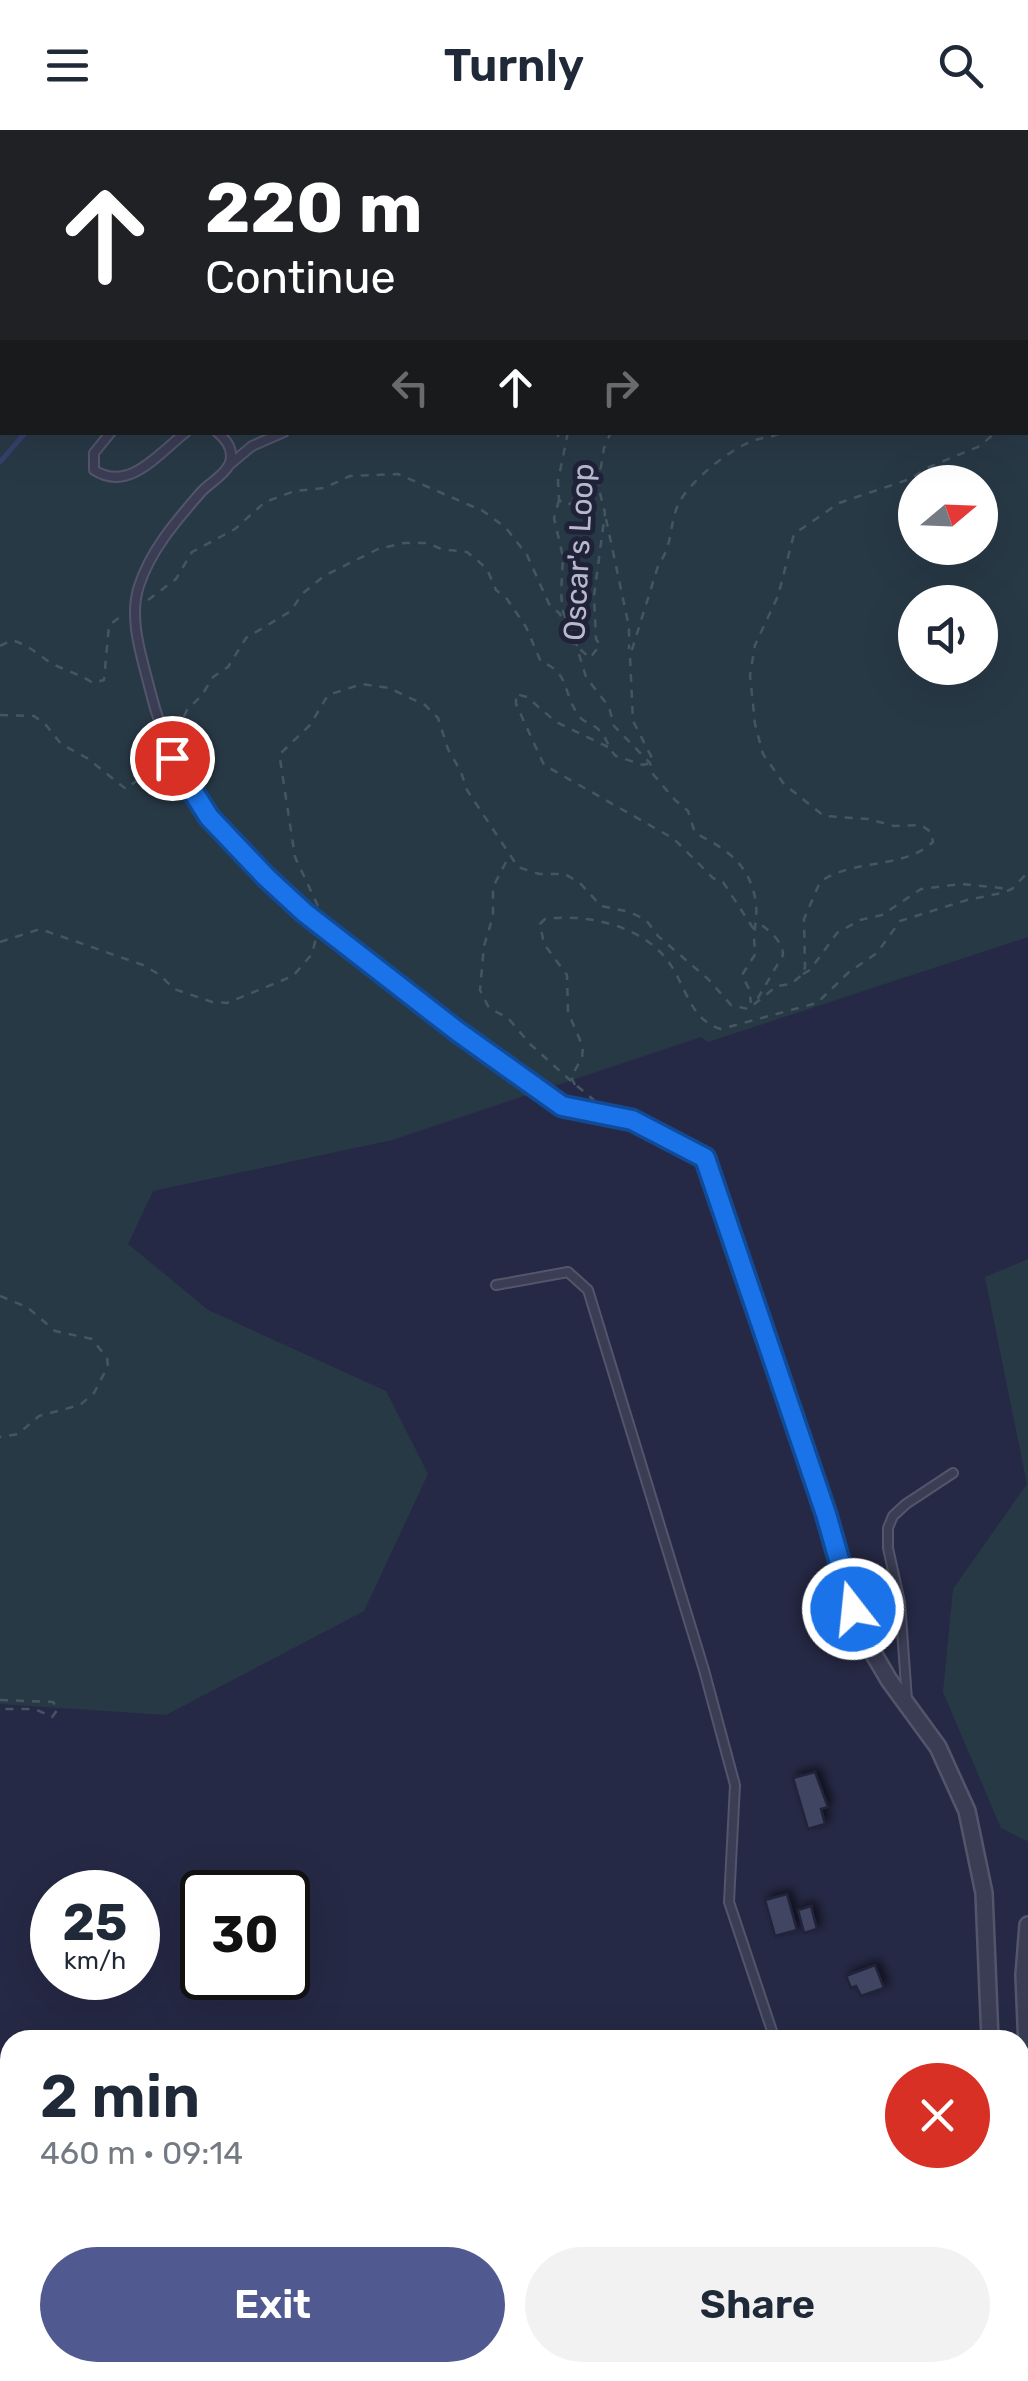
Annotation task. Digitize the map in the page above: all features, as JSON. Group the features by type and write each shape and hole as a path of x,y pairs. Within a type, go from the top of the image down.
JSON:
{"street":[{"path":"632,1120 705,1158 826,1514 862,1634 938,1747 967,1811 976,1847 988,1938 990,2030"},
{"path":"1026,2030 1024,1975 1028,1925"}],"lane":[{"path":"109,435 94,453 94,470 107,479 128,476 182,435"},
{"path":"221,435 232,452 228,466"},
{"path":"277,435 252,446 205,488 154,552 138,588 135,608 139,642 172,758 209,817 272,882 319,923 457,1031 562,1106 632,1120"},
{"path":"496,1285 568,1272 588,1290 704,1670 735,1785 729,1902 772,2030"},
{"path":"908,1705 900,1602 888,1528 893,1516 906,1504 953,1473"}],"path":[{"path":"567,435 554,518 563,558 564,612 586,677 609,707 614,726 650,763"},
{"name":"Oscar's Loop","path":"0,646 12,640 34,648 49,662 79,673 92,683 104,680 110,624 176,579 192,552 235,529 266,502 295,490 324,488 350,476 398,474 483,511 506,528 527,555 545,598 560,614 567,638 590,658 600,645 596,640 594,596 605,513 598,484 610,435"},
{"path":"630,656 635,632 666,555 676,507 688,486 736,449 778,435"},
{"path":"803,974 804,918 820,882 859,866 894,862 930,846 932,837 921,826 824,816 784,784 762,754 755,724 751,670 756,640 778,596 792,538 816,516 839,503 910,479 980,446 993,435"},
{"path":"559,500 567,505 577,501 601,468"},
{"path":"605,513 629,627 633,721 652,758 652,773 688,811 695,833 735,855 756,903 756,953 742,975 749,989 748,1009"},
{"path":"0,715 34,716 61,744 87,758 126,789 149,770 187,710 213,676 228,666 246,638 291,611 302,594 324,576 378,549 428,543 467,552 486,569 496,590 507,598 526,627 540,662 555,666 565,681 566,693 580,718 600,730 616,756 643,765 650,763"},
{"path":"0,942 40,929 143,966 174,988 212,1002 227,1003 294,976 312,954 319,923 317,900 295,857 281,753 310,724 328,695 362,684 382,686 435,713 467,790 518,867 539,874 564,874 580,883 601,906 646,920 731,1005 748,1009"},
{"path":"609,748 556,722 528,697 516,694 516,704 544,765 674,839 713,878 723,882 754,928"},
{"path":"506,862 492,887 493,916 484,946 480,990 488,1008 508,1018 530,1044 588,1097"},
{"path":"575,1084 571,1077 584,1048 568,1012 566,976 540,937 544,919 579,918 640,935 670,962 699,1016 721,1029 817,1003 849,972 877,953 900,921 1012,888 1028,872"},
{"path":"748,1009 777,986 791,984 810,970 837,933 860,920 882,916 921,890 962,884 1012,888"},
{"path":"748,1009 765,990 783,955 783,949 768,930 762,926 754,928"},
{"path":"0,1296 28,1308 55,1331 92,1340 107,1358 108,1366 94,1393 80,1406 39,1416 18,1434 0,1436"},
{"path":"0,1700 53,1702 58,1708 52,1716 36,1709 0,1709"}],"shaded area":[{"path":"0,435 1028,435 1028,937 708,1042 701,1037 392,1140 153,1191 128,1244 208,1310 386,1391 428,1474 364,1611 166,1715 0,1704"},
{"path":"1028,1259 1027,1841 1001,1828 943,1692 953,1589 1027,1484 985,1277"}],"building":[{"path":"815,1772 828,1807 821,1809 825,1824 808,1829 793,1778"},
{"path":"787,1894 797,1930 775,1936 765,1900"},
{"path":"811,1906 817,1929 804,1933 798,1910"},
{"path":"875,1965 884,1988 861,1996 856,1986 851,1988 846,1976"}],"waterway":[{"path":"0,462 23,435"}],"route":[{"path":"172,758 209,817 250,862 305,913 457,1031 562,1106 632,1120 705,1158 826,1514 853,1609"}]}
